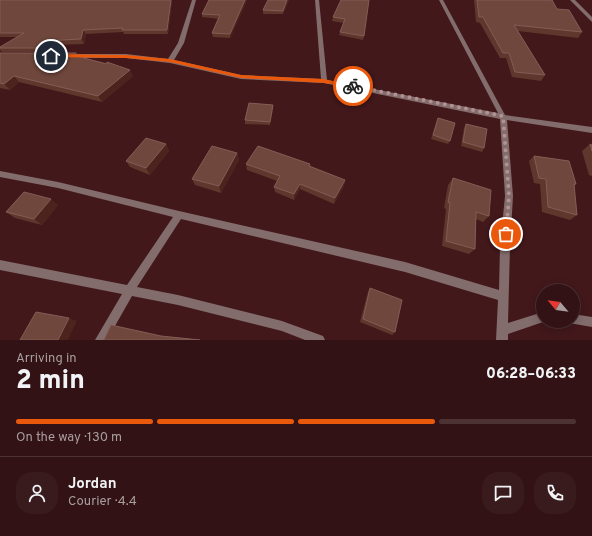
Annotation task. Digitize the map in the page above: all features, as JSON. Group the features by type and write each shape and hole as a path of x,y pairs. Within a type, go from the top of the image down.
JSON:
{"street":[{"path":"170,61 181,42 194,0"},
{"path":"317,0 324,81"},
{"path":"441,0 503,116 509,196 505,247 503,335 536,319"},
{"path":"572,0 592,20"},
{"path":"60,56 126,56 170,61 241,77 324,81 503,116 592,130"},
{"path":"0,174 58,185 179,215 404,267 503,296"},
{"path":"101,340 129,291 179,215"},
{"path":"0,264 178,300 282,326 319,340"},
{"path":"580,320 592,322"}],"building":[{"path":"0,0 171,0 167,30 122,30 123,28 83,30 81,39 44,41 64,48 0,48 24,33 0,33"},
{"path":"209,0 245,0 230,34 212,33 220,15 202,14"},
{"path":"268,0 287,0 283,11 263,10"},
{"path":"341,0 369,0 364,36 340,32 345,19 333,17"},
{"path":"477,0 552,0 557,9 569,10 582,32 514,25 545,75 515,72 509,53 503,53 483,17 479,17"},
{"path":"0,53 76,53 76,56 107,64 107,62 130,70 98,96 14,76 4,84 0,83"},
{"path":"249,103 273,105 270,122 245,120"},
{"path":"438,118 455,123 450,141 433,135"},
{"path":"466,124 487,129 484,148 463,142"},
{"path":"146,138 166,144 146,168 126,161"},
{"path":"212,146 237,153 219,186 192,179"},
{"path":"258,146 310,164 309,166 345,180 335,198 300,184 294,194 274,187 280,176 246,164"},
{"path":"534,156 569,161 576,184 574,184 577,215 548,207 546,179 539,178"},
{"path":"453,178 491,190 489,216 476,212 475,249 446,241 450,203 448,202"},
{"path":"24,192 51,199 34,219 6,212"},
{"path":"370,288 402,300 395,332 363,319"},
{"path":"36,312 69,318 58,340 20,340"},
{"path":"111,325 161,336 200,340 104,340"}],"way so far":[{"path":"353,86 503,116 509,196 506,234"}],"route":[{"path":"51,56 126,56 170,61 241,77 324,81 353,86"}]}
